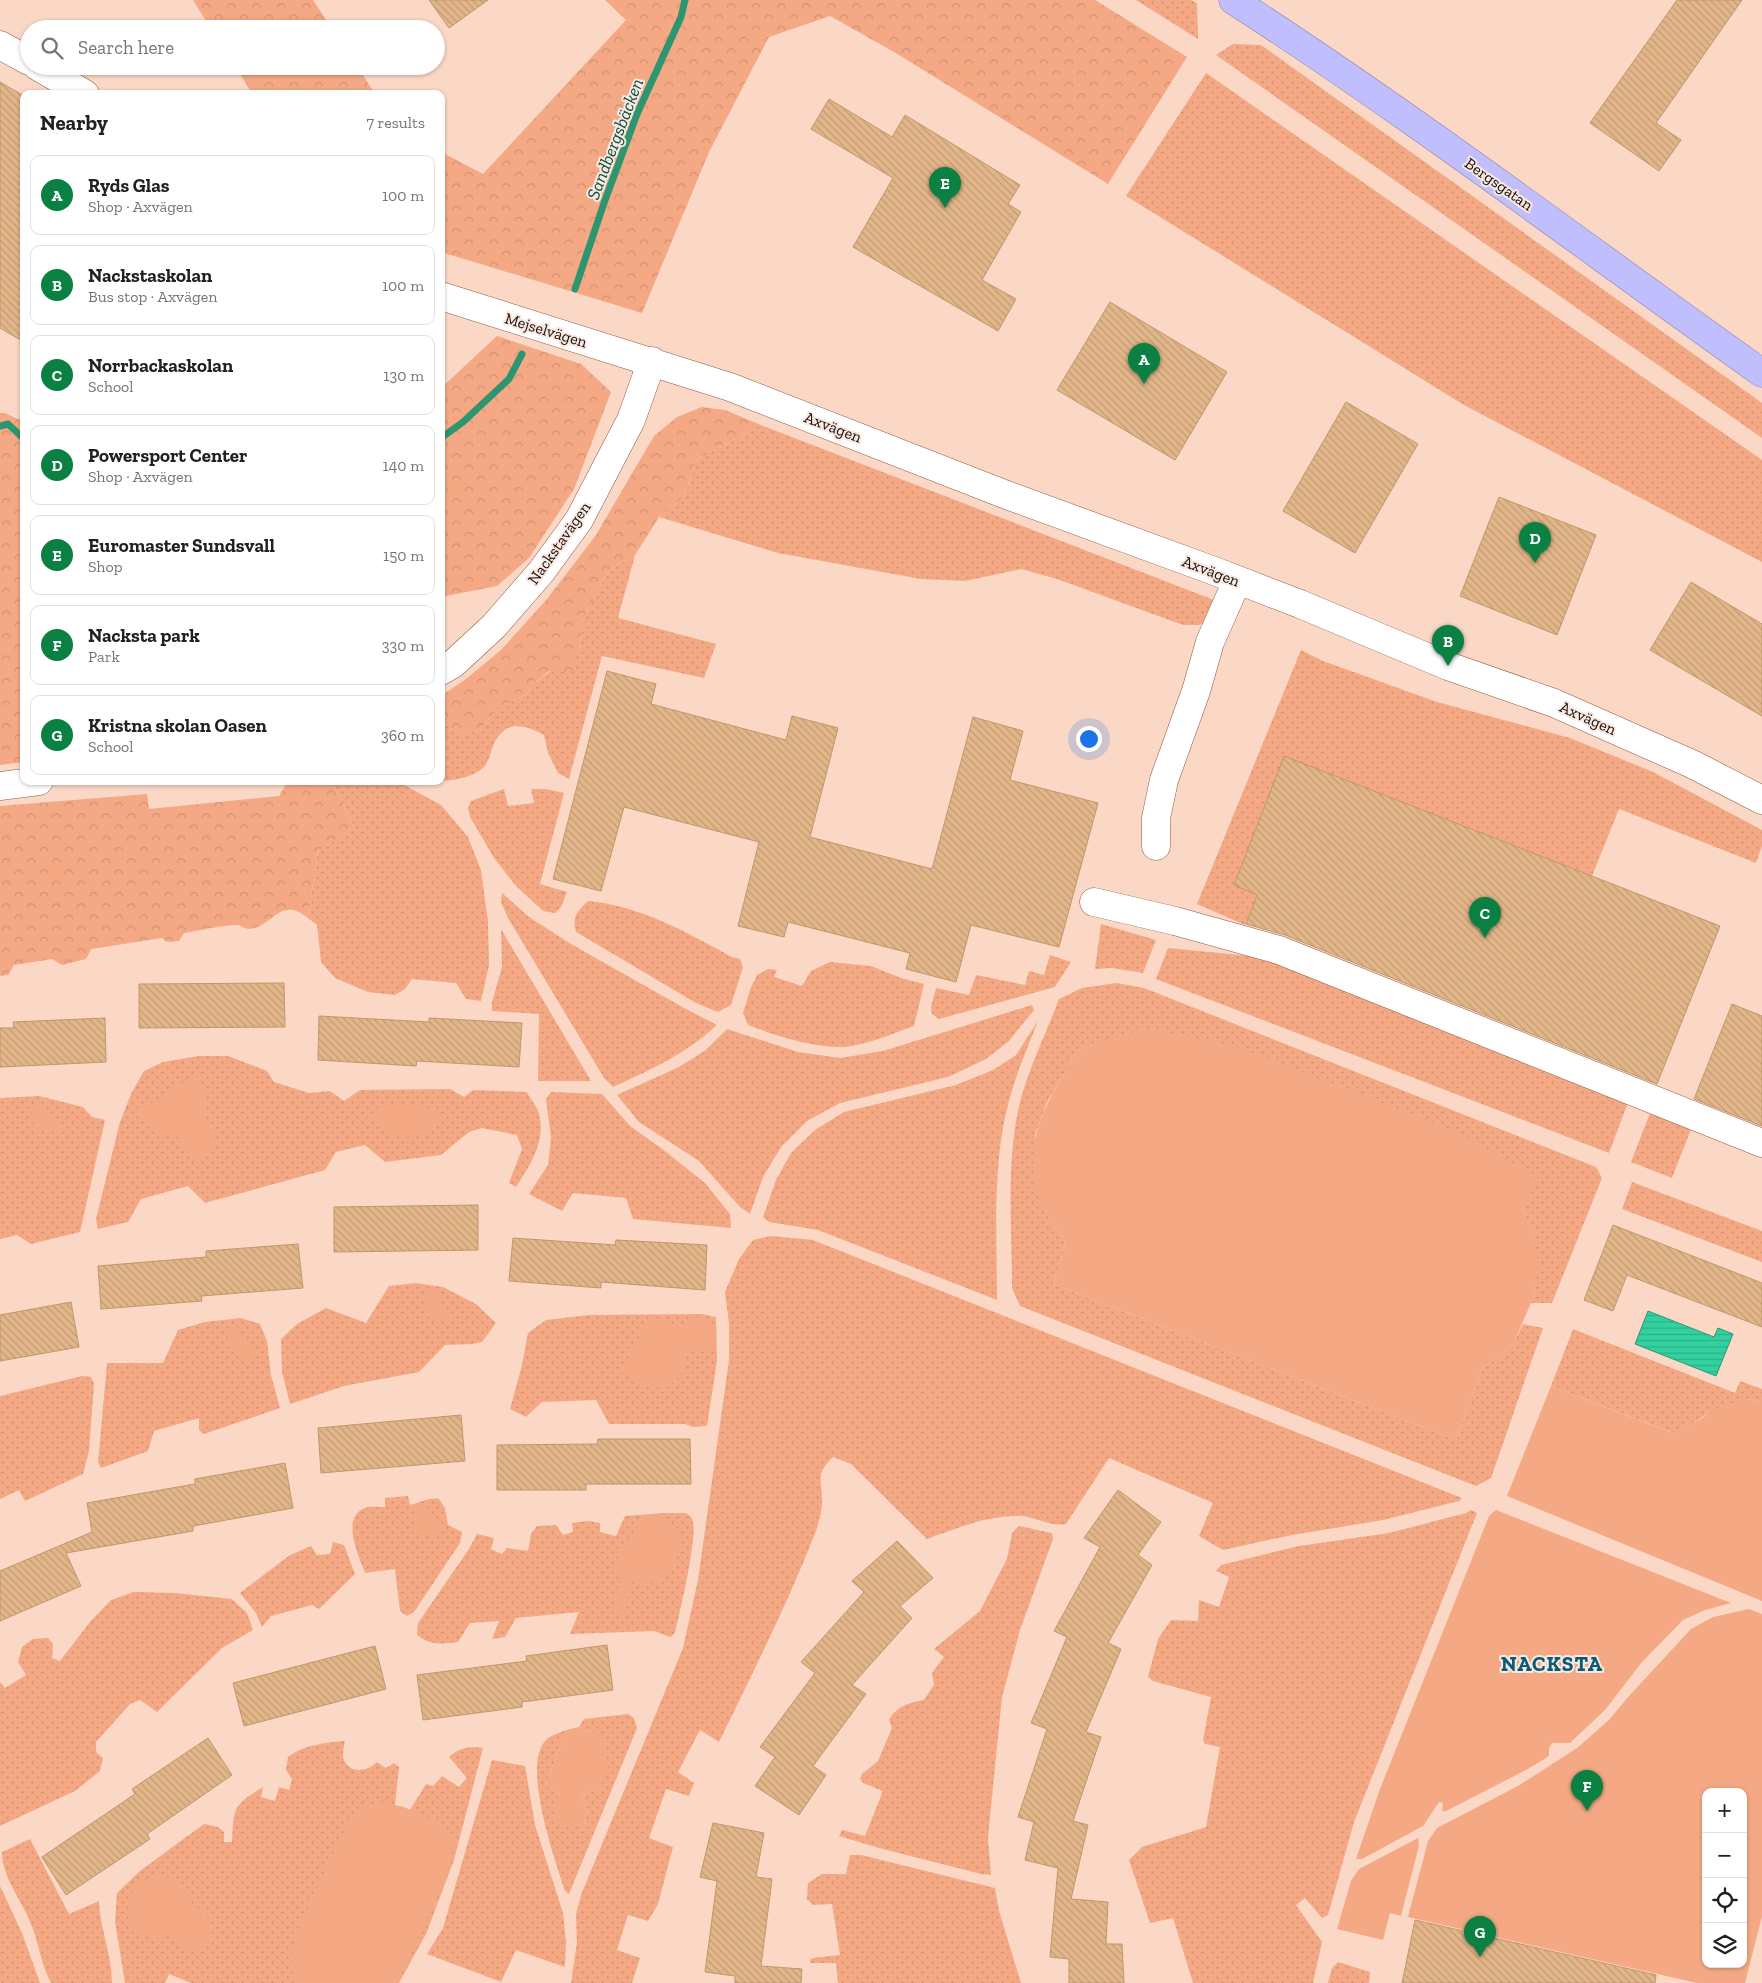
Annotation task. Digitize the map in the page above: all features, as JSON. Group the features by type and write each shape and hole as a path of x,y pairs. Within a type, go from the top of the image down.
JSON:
{"highway":[{"name":"Bergsgatan","path":"1233,0 1349,78 1581,241 1762,372"}],"street":[{"path":"0,45 20,57"},
{"path":"52,75 78,90"},
{"name":"Mejselvägen","path":"445,297 485,312 652,361"},
{"name":"Axvägen","path":"652,361 730,387 1004,494 1300,604 1448,666 1554,703 1692,764 1762,800"},
{"name":"Nackstavägen","path":"445,669 453,664 494,626 541,572 579,520 631,420 652,361"},
{"path":"1156,846 1156,818 1164,780 1196,691 1210,642 1237,581"},
{"path":"0,786 20,783"},
{"path":"1094,902 1175,921 1279,950 1762,1143"}],"green space":[{"path":"193,0 313,0 326,20 205,20"},
{"path":"605,0 1095,0 1187,57 1108,184 894,52 830,16 769,37 709,152 642,313 445,253 445,154 483,174 626,20"},
{"path":"1136,0 1191,0 1197,3 1198,39"},
{"path":"1233,44 1261,45 1762,403 1762,438 1216,55"},
{"path":"1206,73 1762,460 1762,562 1464,405 1126,196"},
{"path":"241,75 363,75 372,90 250,90"},
{"path":"497,336 581,364 611,392 574,489 529,558 497,586 446,596 445,596 445,384"},
{"path":"702,407 725,410 761,425 697,459 684,497 659,517 635,555 609,570 584,617 579,650 572,672 549,671 534,683 527,694 498,707 480,730 459,734 445,725 445,693 466,679 501,650 547,599 596,535 654,436 677,417"},
{"path":"0,413 5,413 20,420 20,762 0,765"},
{"path":"761,425 1214,600 1209,617 1200,625 1183,625 1057,579 1021,569 965,581 921,579 778,553 659,517 684,497 697,459"},
{"path":"635,555 618,618 716,644 704,678 602,656 569,779 558,773 548,753 544,735 520,726 507,729 501,733 496,740 487,763 480,770 471,775 445,781 445,725 459,734 480,730 498,707 527,694 534,683 579,650 584,617 609,570"},
{"path":"1301,650 1323,661 1437,702 1570,738 1653,772 1762,830 1762,846 1756,863 1619,809 1592,876 1284,757 1234,885 1257,895 1245,925 1197,904"},
{"path":"286,785 334,785 354,827 318,851 308,918 298,912 283,911 257,927 249,929 238,925 212,928 184,933 179,941 167,942 162,938 91,949 86,959 62,965 52,959 14,965 8,975 0,976 0,806 147,794 149,809 279,796"},
{"path":"334,785 404,785 441,805 468,837 481,870 488,922 489,965 481,1001 466,999 456,983 412,979 405,989 395,995 368,992 335,978 321,962 317,925 308,918 318,851 354,827"},
{"path":"504,789 508,806 534,803 531,789 546,789 564,793 540,884 567,892 561,907 555,913 543,911 515,885 494,858 470,817 468,808 471,801"},
{"path":"502,893 529,917 571,944 717,1025 681,1052 613,1087 604,1078 508,918 501,902"},
{"path":"588,901 626,908 645,914 732,957 740,959 743,967 731,1005 718,1012 696,1003 576,932 576,915"},
{"path":"1101,924 1156,940 1143,973 1112,968 1095,969"},
{"path":"501,929 591,1081 538,1081 539,1014 492,1011 492,1002 502,967"},
{"path":"1168,948 1270,958 1629,1100 1609,1153 1156,979"},
{"path":"1050,955 1071,962 1055,987 939,1019 932,1014 931,1007 936,988 969,995 976,975 1025,985 1029,971 1044,975"},
{"path":"830,962 871,966 901,978 924,984 914,1026 866,1043 839,1047 793,1040 748,1025 743,1013 757,975 768,969 777,970 774,977 802,986 811,971"},
{"path":"1117,983 1144,988 1596,1167 1602,1178 1552,1303 1531,1303 1536,1283 1534,1234 1523,1210 1104,1042 1079,1049 1047,1102 1035,1135 1050,1220 1066,1243 1053,1284 1456,1440 1483,1367 1499,1357 1513,1344 1523,1324 1543,1328 1491,1478 1476,1486 1020,1306 1012,1288 1011,1174 1015,1128 1023,1092 1059,999 1082,988"},
{"path":"1032,1005 1034,1010 1009,1041 986,1059 948,1077 840,1103 807,1121 781,1147 763,1177 750,1214 740,1207 699,1161 639,1122 617,1095 679,1067 706,1050 727,1029 798,1052 840,1058 883,1051"},
{"path":"1038,1021 1014,1084 1003,1128 996,1202 997,1300 818,1230 769,1222 763,1217 776,1180 791,1153 815,1130 844,1112 956,1085 993,1070 1016,1055"},
{"path":"1144,1029 1234,1046 1447,1128 1538,1177 1523,1210 1534,1234 1538,1261 1536,1283 1531,1303 1513,1344 1499,1357 1483,1367 1456,1440 1053,1284 1066,1243 1039,1200 1033,1172 1036,1134 1042,1117 1049,1100 1079,1049"},
{"path":"199,1056 228,1056 267,1071 274,1082 309,1093 330,1091 344,1101 360,1090 450,1089 464,1097 473,1090 527,1092 539,1113 541,1123 539,1143 532,1161 516,1187 509,1183 522,1149 517,1135 482,1128 469,1132 441,1155 385,1162 365,1145 336,1152 325,1170 205,1203 188,1186 141,1199 128,1222 98,1229 96,1219 120,1122 131,1094 144,1071 163,1062"},
{"path":"196,1074 207,1097 206,1108 199,1120 208,1123 215,1131 216,1143 210,1156 199,1159 186,1150 180,1136 166,1136 155,1131 146,1123 139,1111"},
{"path":"551,1092 602,1094 630,1126 705,1183 730,1214 731,1228 633,1219 626,1198 573,1193 562,1211 529,1194 548,1165 551,1137 546,1099"},
{"path":"39,1096 83,1107 92,1117 105,1120 80,1232 31,1244 17,1235 0,1239 0,1098"},
{"path":"401,1104 426,1107 447,1119 423,1133 407,1138 391,1132 367,1117 385,1106"},
{"path":"36,1105 63,1127 56,1131 48,1132 37,1128 32,1118 32,1111"},
{"path":"1652,1108 1693,1124 1672,1178 1631,1162"},
{"path":"1632,1182 1762,1231 1762,1262 1622,1209"},
{"path":"771,1236 813,1240 1462,1498 1459,1501 1383,1520 1292,1535 1223,1550 1199,1536 1213,1503 1109,1458 1066,1524 1060,1525 1021,1516 1008,1516 973,1523 927,1539 851,1464 833,1457 824,1467 821,1476 822,1506 816,1531 782,1611 719,1742 700,1730 678,1772 694,1783 689,1796 666,1789 649,1838 673,1847 658,1904 648,1921 628,1915 617,1950 640,1958 632,1983 571,1983 577,1942 576,1914 581,1895 683,1648 698,1580 729,1360 729,1323 725,1292 739,1259 753,1240"},
{"path":"416,1283 443,1287 476,1304 496,1323 482,1342 445,1345 419,1372 344,1386 290,1404 282,1372 281,1339 297,1324 326,1308 366,1323 389,1286"},
{"path":"433,1287 449,1318 440,1322 432,1321 425,1312 423,1302 424,1294"},
{"path":"702,1314 716,1317 717,1361 707,1426 693,1427 685,1424 609,1424 596,1400 542,1402 526,1417 510,1409 522,1365 528,1333 546,1320 589,1315"},
{"path":"695,1317 707,1319 716,1327 716,1339 710,1348 688,1349 685,1371 671,1384 655,1388 640,1385 622,1372 649,1318 664,1319 682,1329"},
{"path":"241,1318 260,1324 267,1341 271,1375 280,1408 204,1434 199,1430 199,1418 154,1431 148,1451 101,1468 98,1462 107,1363 163,1363 178,1330 205,1322"},
{"path":"236,1326 257,1355 246,1359 231,1349 228,1341 228,1331"},
{"path":"1573,1329 1735,1393 1740,1381 1762,1389 1762,1403 1750,1399 1704,1416 1676,1434 1551,1386"},
{"path":"82,1376 91,1377 94,1384 89,1451 83,1474 25,1501 19,1490 0,1499 0,1396"},
{"path":"1551,1386 1675,1434 1724,1405 1750,1399 1762,1403 1762,1601 1507,1496"},
{"path":"408,1496 410,1505 428,1499 439,1499 445,1508 448,1525 462,1532 460,1543 414,1612 407,1616 400,1611 395,1569 365,1573 353,1538 352,1528 358,1513 365,1508 385,1507 385,1498"},
{"path":"423,1503 445,1530 434,1535 423,1535 418,1529 413,1517 414,1509"},
{"path":"1471,1510 1477,1513 1354,1822 1328,1915 1322,1918 1305,1898 1296,1905 1322,1942 1313,1983 1193,1983 1173,1918 1150,1923 1129,1860 1142,1847 1206,1827 1220,1747 1205,1744 1203,1740 1211,1697 1153,1681 1148,1677 1158,1639 1171,1620 1198,1621 1199,1600 1219,1607 1229,1577 1216,1571 1221,1565 1299,1546 1389,1533 1466,1513"},
{"path":"1496,1510 1731,1603 1705,1610 1683,1620 1642,1662 1605,1710 1570,1743 1552,1743 1549,1748 1549,1756 1528,1769 1446,1811 1442,1811 1443,1803 1439,1802 1423,1826 1362,1859 1356,1859 1380,1789 1489,1516"},
{"path":"686,1513 692,1518 693,1527 691,1557 684,1593 675,1633 670,1637 654,1631 570,1634 579,1612 516,1618 505,1637 492,1639 499,1621 470,1623 458,1642 432,1643 417,1635 418,1623 469,1549 477,1534 494,1538 491,1549 502,1554 507,1548 528,1551 531,1534 537,1526 556,1525 563,1535 573,1532 572,1523 588,1521 600,1523 600,1532 616,1536 625,1516"},
{"path":"645,1515 656,1516 665,1520 680,1533 677,1556 671,1573 665,1578 657,1582 632,1582 623,1615 611,1611 622,1581 618,1570 613,1565"},
{"path":"1019,1526 1052,1533 1053,1539 1020,1630 1002,1697 988,1838 991,1875 879,1848 839,1836 842,1830 865,1836 883,1791 863,1783 860,1779 862,1774 878,1761 892,1728 889,1720 892,1715 904,1706 924,1700 934,1685 932,1673 944,1657 934,1649 980,1611 1007,1559 1012,1533"},
{"path":"333,1542 344,1545 355,1574 319,1609 312,1605 271,1616 262,1627 256,1613 240,1593 290,1555 311,1546 317,1555 330,1554"},
{"path":"134,1592 175,1593 232,1599 247,1613 253,1630 222,1648 157,1712 140,1700 130,1704 96,1742 96,1752 103,1758 100,1771 75,1791 0,1826 0,1682 5,1688 26,1675 18,1662 22,1647 33,1639 48,1638 53,1644 52,1658 60,1661 90,1622 111,1600"},
{"path":"1749,1609 1762,1614 1762,1916 1745,1983 1697,1983 1408,1917 1428,1841 1437,1828 1518,1786 1577,1748 1609,1720 1691,1629 1713,1617"},
{"path":"628,1714 634,1718 637,1728 569,1894 565,1891 554,1858 542,1813 538,1791 537,1770 539,1752 548,1738 566,1730 546,1785 560,1794 584,1824 588,1811 582,1796 601,1787 594,1733 579,1727 584,1719"},
{"path":"579,1727 594,1733 606,1745 608,1768 601,1787 582,1796 588,1811 584,1824 572,1829 560,1822 554,1812 553,1803 560,1794 546,1785 566,1730"},
{"path":"345,1741 343,1757 352,1769 365,1769 377,1762 386,1768 394,1763 399,1767 395,1805 410,1810 426,1784 433,1786 442,1776 459,1787 467,1778 449,1757 465,1748 483,1748 454,1860 426,1934 399,1983 191,1983 169,1974 165,1983 125,1983 115,1922 117,1893 140,1871 204,1824 218,1827 224,1832 224,1842 232,1842 233,1821 237,1808 241,1803 263,1787 261,1797 275,1801 279,1787 289,1790 292,1779 286,1770 288,1757 308,1747"},
{"path":"492,1760 525,1766 535,1825 563,1913 566,1942 565,1967 516,1950 501,1982 427,1954 443,1928"},
{"path":"380,1802 404,1807 446,1827 454,1839 447,1876 396,1983 300,1983 294,1979 291,1958 295,1935 344,1831 359,1810"},
{"path":"1418,1838 1419,1846 1401,1916 1390,1913 1383,1940 1337,1929 1351,1881 1359,1869"},
{"path":"30,1839 69,1914 99,1901 112,1983 51,1983 31,1924 9,1880 3,1862 2,1852"},
{"path":"850,1855 861,1855 995,1888 999,1911 1021,1983 838,1983 836,1963 810,1963 810,1960 813,1958 840,1955 832,1904 813,1905 807,1899 808,1883 822,1874 846,1874"},
{"path":"156,1876 170,1879 180,1884 193,1906 204,1910 211,1928 211,1934 207,1943 196,1951 182,1947 175,1934 160,1938 144,1935 129,1919 133,1891 147,1879"},
{"path":"0,1886 22,1933 40,1983 0,1983"},
{"path":"1338,1962 1370,1972 1369,1983 1328,1983 1332,1968"}],"shaded area":[{"path":"1648,1311 1714,1337 1718,1328 1733,1334 1716,1376 1635,1344"}],"building":[{"path":"429,0 488,0 449,28"},
{"path":"1677,0 1742,0 1656,123 1681,140 1659,171 1590,123"},
{"path":"0,82 20,94 20,340 0,328"},
{"path":"829,99 892,137 905,115 1020,185 1008,204 1021,212 982,280 1016,299 998,331 853,247 893,178 811,129"},
{"path":"1110,302 1227,372 1175,460 1057,390"},
{"path":"1346,402 1418,444 1355,553 1283,511"},
{"path":"1499,497 1596,535 1557,635 1460,596"},
{"path":"1691,582 1762,624 1762,716 1650,650"},
{"path":"607,671 656,684 651,704 786,740 792,716 838,728 810,837 932,869 973,717 1023,731 1010,780 1098,803 1059,947 971,925 956,982 906,969 910,953 788,922 784,937 738,926 759,842 624,807 601,891 553,879"},
{"path":"1284,756 1720,926 1657,1084 1285,935 1246,924 1257,895 1234,885"},
{"path":"284,983 285,1027 139,1028 139,984"},
{"path":"1732,1004 1762,1016 1762,1126 1694,1099"},
{"path":"319,1016 429,1022 429,1018 522,1023 519,1067 417,1061 416,1066 318,1060"},
{"path":"105,1018 106,1062 0,1067 0,1028 14,1028 13,1022"},
{"path":"478,1205 478,1250 334,1252 334,1207"},
{"path":"1613,1225 1762,1283 1762,1327 1627,1275 1613,1311 1584,1300"},
{"path":"513,1238 615,1245 616,1240 707,1245 705,1290 601,1282 601,1288 509,1281"},
{"path":"298,1244 303,1288 201,1296 202,1301 101,1309 98,1266 206,1257 206,1251"},
{"path":"71,1302 79,1347 0,1361 0,1315"},
{"path":"461,1415 465,1461 321,1473 318,1428"},
{"path":"598,1439 690,1439 691,1484 586,1484 586,1490 497,1490 497,1445 597,1444"},
{"path":"285,1463 293,1508 193,1526 193,1531 66,1553 81,1586 0,1621 0,1571 92,1532 87,1503 195,1484 195,1479"},
{"path":"1118,1490 1161,1522 1138,1555 1152,1565 1108,1643 1121,1649 1086,1732 1101,1737 1073,1821 1088,1825 1071,1899 1108,1902 1106,1944 1122,1944 1124,1983 1069,1983 1069,1959 1050,1957 1058,1868 1025,1860 1034,1822 1018,1817 1047,1729 1031,1723 1067,1637 1054,1631 1100,1547 1084,1538"},
{"path":"897,1541 933,1578 900,1606 912,1618 852,1685 866,1694 813,1766 826,1775 799,1815 755,1786 775,1757 760,1747 815,1673 801,1662 864,1592 852,1581"},
{"path":"607,1645 613,1690 522,1702 522,1707 423,1720 417,1675 527,1661 526,1656"},
{"path":"375,1646 386,1689 244,1726 233,1683"},
{"path":"208,1738 232,1775 147,1834 150,1839 66,1895 42,1857 135,1794 132,1789"},
{"path":"713,1823 764,1833 756,1877 772,1879 761,1966 802,1969 801,1983 735,1983 735,1976 705,1972 717,1881 700,1877"},
{"path":"1415,1920 1656,1975 1655,1983 1402,1983"}],"waterway":[{"name":"Sandbergsbäcken","path":"575,289 637,114 681,17 685,0"},
{"name":"Sandbergsbäcken","path":"445,435 463,422 509,379 522,354"},
{"name":"Sandbergsbäcken","path":"0,426 8,424 20,435"}],"place":[{"name":"Euromaster Sundsvall","path":"945,208"},
{"name":"Ryds Glas","path":"1144,384"},
{"name":"Powersport Center","path":"1535,563"},
{"name":"Nackstaskolan","path":"1448,666"},
{"name":"Norrbackaskolan","path":"1485,938"},
{"name":"Nacksta park","path":"1587,1811"},
{"name":"Kristna skolan Oasen","path":"1480,1957"}],"district":[{"name":"NACKSTA","path":"1552,1663"}]}
